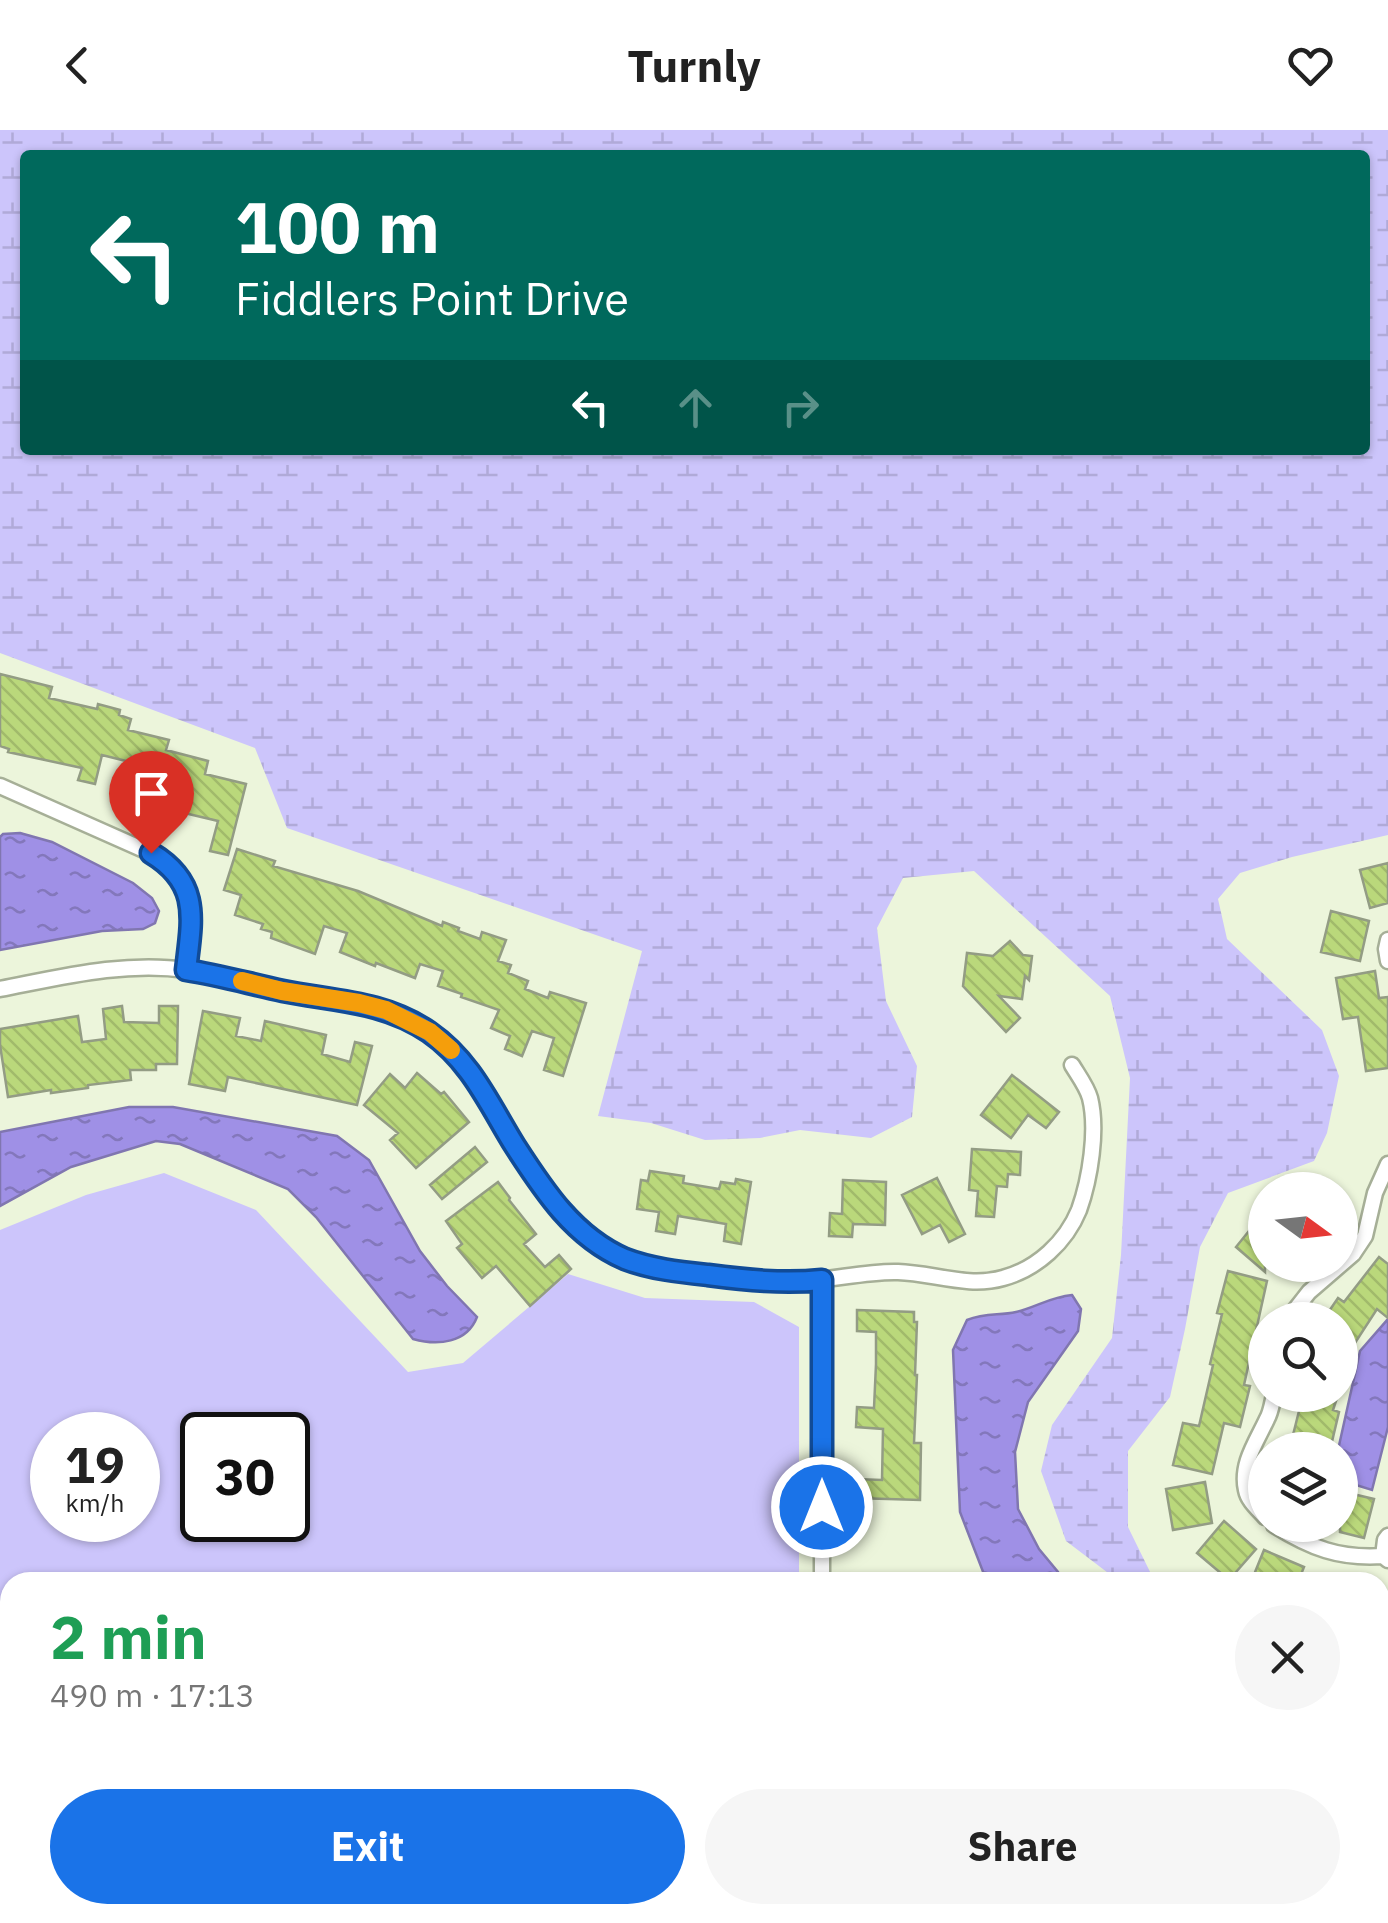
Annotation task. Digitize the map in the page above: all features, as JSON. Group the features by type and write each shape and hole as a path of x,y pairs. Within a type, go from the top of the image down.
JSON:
{"street":[{"path":"0,786 165,862 185,886 191,902 186,970"},
{"path":"1388,940 1388,962"},
{"path":"0,989 98,970 186,970 386,1010 430,1032 466,1066 562,1213 600,1246 658,1268 742,1280 822,1280 898,1272 982,1282 1023,1271 1041,1260 1057,1246 1078,1210 1092,1147 1090,1095 1072,1065"},
{"path":"1300,1302 1352,1254 1365,1236 1388,1164"},
{"path":"822,1280 822,1572"},
{"path":"1248,1461 1248,1495"},
{"path":"1303,1542 1357,1558 1386,1558 1388,1536"}],"green space":[{"path":"0,130 1388,130 1388,835 1240,873 1218,899 1227,939 1322,1030 1339,1076 1327,1133 1314,1161 1284,1172 1248,1172 1248,1186 1228,1193 1200,1247 1170,1397 1128,1451 1128,1527 1150,1572 1107,1572 1066,1541 1041,1471 1052,1425 1112,1338 1121,1255 1130,1078 1110,996 974,871 903,878 877,928 886,1001 917,1066 912,1117 871,1138 800,1130 760,1138 705,1140 651,1123 598,1116 642,951 287,828 255,748 0,653"},
{"path":"164,1173 256,1210 408,1372 463,1363 568,1274 645,1298 754,1302 799,1327 799,1572 0,1572 0,1230 86,1195"}],"water":[{"path":"20,833 52,842 133,883 152,898 159,911 155,923 143,929 102,931 0,950 0,837"},
{"path":"129,1107 173,1107 337,1136 369,1160 420,1251 477,1317 472,1326 451,1340 413,1339 316,1217 288,1189 180,1144 156,1141 71,1167 0,1206 0,1132"},
{"path":"1072,1295 1081,1309 1078,1331 1028,1402 1015,1452 1018,1509 1039,1549 1058,1572 983,1572 960,1512 953,1350 967,1320 1016,1312"},
{"path":"1388,1319 1388,1427 1372,1490 1358,1486 1358,1432 1342,1432 1346,1412 1358,1412 1360,1351"}],"building":[{"path":"0,674 52,687 49,698 120,710 119,715 131,719 128,730 169,740 166,750 208,761 205,774 246,784 228,855 210,851 218,821 176,811 173,822 155,818 157,811 134,806 140,784 121,780 126,761 102,755 95,784 78,780 82,768 8,752 0,746"},
{"path":"237,849 275,861 273,866 358,891 480,939 482,932 506,940 498,961 511,965 508,973 528,981 525,989 548,998 550,992 586,1003 563,1076 544,1070 554,1038 532,1031 522,1056 505,1049 510,1036 491,1028 499,1010 438,986 443,971 420,964 415,978 376,963 375,966 340,952 347,933 324,926 315,954 271,938 272,932 261,929 263,924 235,915 241,895 224,890"},
{"path":"1388,863 1388,903 1370,908 1360,870"},
{"path":"1331,911 1369,921 1360,961 1321,952"},
{"path":"1010,941 1023,955 1032,956 1022,999 999,996 1020,1018 1006,1032 963,986 967,953 993,956"},
{"path":"1375,971 1379,998 1388,997 1388,1068 1366,1071 1358,1017 1343,1019 1336,978"},
{"path":"122,1006 124,1022 159,1023 159,1006 178,1006 177,1064 156,1064 156,1070 130,1070 131,1080 8,1097 0,1029 78,1016 82,1042 106,1039 103,1009"},
{"path":"203,1011 240,1018 236,1036 261,1041 265,1021 326,1035 322,1054 350,1062 355,1042 372,1046 357,1105 228,1077 225,1091 189,1084"},
{"path":"417,1073 441,1094 444,1092 469,1122 416,1168 390,1140 398,1133 364,1105 390,1074 405,1088"},
{"path":"1012,1075 1059,1112 1046,1128 1028,1115 1011,1138 981,1115"},
{"path":"475,1147 487,1162 442,1199 430,1185"},
{"path":"972,1149 1021,1152 1020,1175 1008,1174 1007,1187 997,1186 994,1217 976,1216 978,1191 969,1190"},
{"path":"650,1171 684,1176 683,1183 719,1189 721,1182 751,1182 741,1244 724,1241 726,1224 678,1216 675,1234 656,1231 659,1212 637,1209 641,1180 648,1181"},
{"path":"937,1178 965,1234 949,1242 940,1225 922,1234 902,1195"},
{"path":"843,1180 886,1182 885,1225 853,1224 852,1237 829,1236 830,1213 842,1214"},
{"path":"498,1182 536,1234 524,1244 545,1267 559,1255 571,1269 530,1306 496,1266 482,1278 457,1248 462,1244 446,1221"},
{"path":"1248,1232 1248,1257 1236,1247"},
{"path":"1379,1257 1388,1264 1388,1318 1377,1309 1358,1338 1358,1302 1344,1302"},
{"path":"1228,1271 1248,1276 1248,1282 1267,1282 1262,1302 1248,1302 1248,1367 1244,1385 1248,1386 1248,1394 1240,1427 1224,1423 1212,1474 1173,1465 1183,1423 1199,1426 1222,1314 1217,1313"},
{"path":"857,1310 914,1312 914,1443 921,1443 920,1500 855,1498 856,1479 882,1480 883,1429 856,1427 857,1407 874,1408 876,1364 876,1332 857,1331"},
{"path":"1299,1412 1339,1412 1334,1432 1294,1432"},
{"path":"1205,1482 1212,1523 1173,1530 1166,1489"},
{"path":"1358,1495 1374,1499 1364,1538 1358,1536"},
{"path":"1224,1521 1256,1549 1236,1572 1220,1572 1197,1553"},
{"path":"1264,1550 1304,1567 1302,1572 1255,1572"}],"slow traffic":[{"path":"242,981 386,1010 430,1032 451,1050"}],"route":[{"path":"151,853 177,873 191,902 186,970 359,1003 386,1010 430,1032 452,1050 483,1088 514,1144 562,1213 600,1246 644,1265 672,1270 742,1280 822,1280 822,1507"}]}
